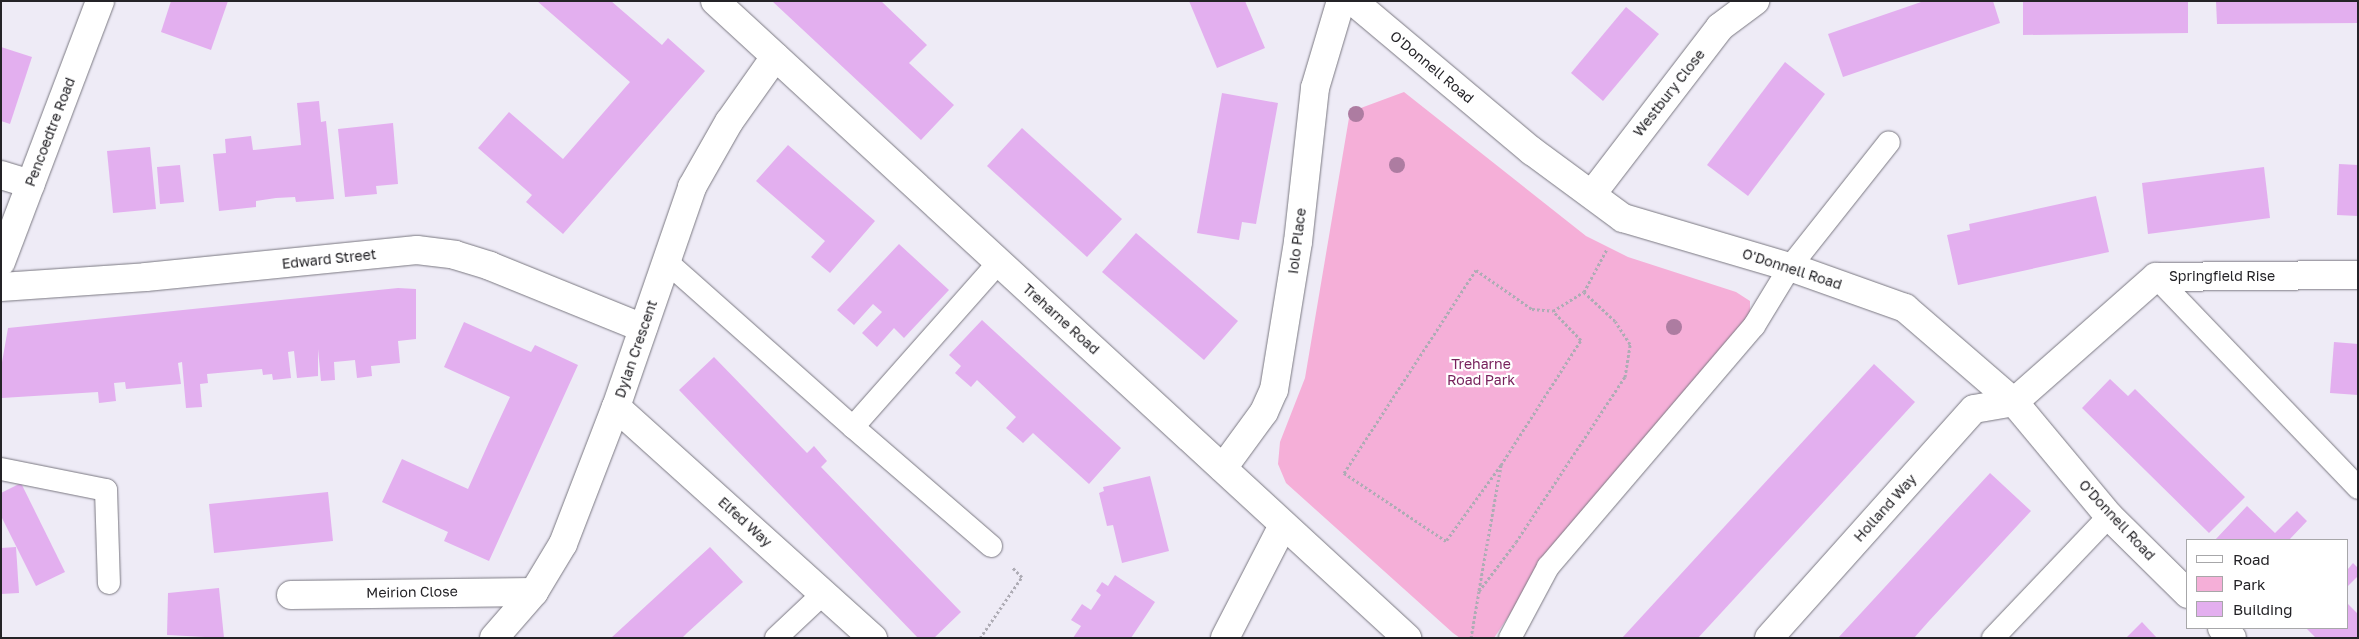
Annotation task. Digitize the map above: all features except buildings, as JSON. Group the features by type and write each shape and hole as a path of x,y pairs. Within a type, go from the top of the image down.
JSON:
{"street":[{"name":"Pencoedtre Road","path":"1,262 100,1"},
{"name":"Treharne Road","path":"715,1 1224,468 1406,638"},
{"name":"Iolo Place","path":"1224,468 1264,412 1274,390 1298,242 1315,88 1341,1"},
{"name":"O'Donnell Road","path":"1353,1 1532,151 1623,218 1790,267 1905,308 2014,402 2109,516 2186,592"},
{"name":"Westbury Close","path":"1592,194 1720,27 1755,1"},
{"name":"Dylan Crescent","path":"494,638 534,592 563,544 616,407 689,196 708,157 775,57"},
{"path":"1,175 31,184"},
{"name":"Edward Street","path":"1,287 146,277 417,250 455,255 490,266 643,328"},
{"name":"Springfield Rise","path":"2014,402 2156,277 2358,276"},
{"name":"Holland Way","path":"1769,638 1974,409 2014,402"},
{"name":"Elfed Way","path":"616,407 873,638"},
{"path":"1225,638 1283,525"},
{"name":"Meirion Close","path":"291,594 534,592"},
{"path":"2223,629 2232,638"}],"lane":[{"path":"1510,638 1548,567 1754,326 1790,267 1889,142"},
{"path":"667,262 853,427 992,546"},
{"path":"853,427 1000,262"},
{"path":"2156,277 2358,488"},
{"path":"1,469 106,490 109,583"},
{"path":"1993,638 2109,516"},
{"path":"776,638 824,593"}],"path":[{"path":"1553,311 1581,340 1501,465 1446,541 1344,473 1476,270 1532,309 1553,311 1584,292 1623,218"},
{"path":"1479,591 1522,534 1625,378 1630,344 1615,321 1584,292"},
{"path":"1470,638 1501,465"},
{"path":"980,638 1022,577 992,546"}],"green space":[{"name":"Treharne Road Park","path":"1404,92 1586,236 1628,257 1736,292 1750,301 1750,322 1547,559 1494,638 1460,638 1453,633 1286,483 1278,464 1280,442 1305,378 1350,112"}]}
